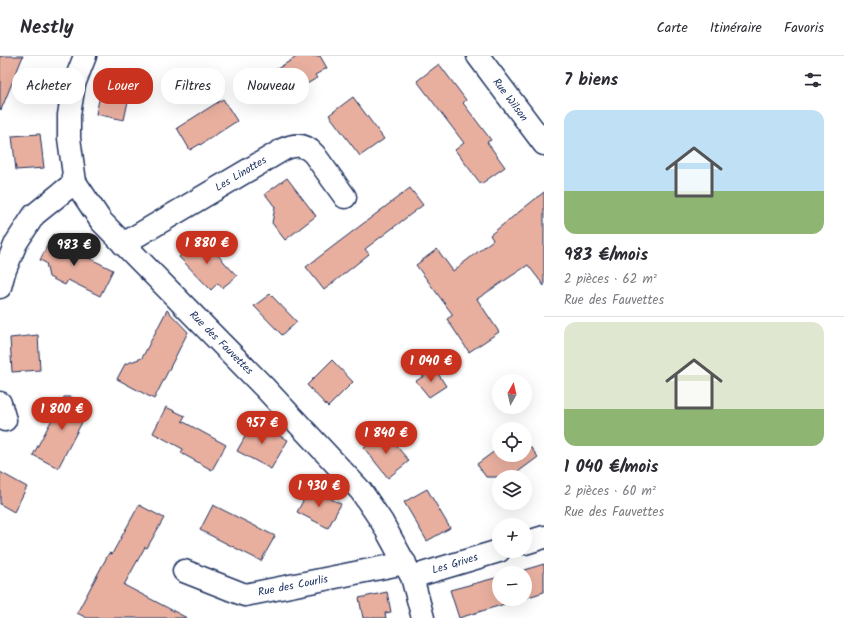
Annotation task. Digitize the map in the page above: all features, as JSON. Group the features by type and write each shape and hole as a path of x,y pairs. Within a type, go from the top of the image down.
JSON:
{"street":[{"name":"Rue des Fauvettes","path":"85,56 74,84 69,115 69,138 75,182 101,221 264,387 361,491 382,522 408,570 423,618"},
{"name":"Rue Wilson","path":"478,56 544,144"},
{"name":"Les Linottes","path":"124,244 284,149 293,146 309,148 345,197"},
{"path":"0,287 4,272 16,243 34,215 75,182"},
{"path":"532,541 544,537"},
{"name":"Les Grives","path":"408,570 492,552"},
{"name":"Rue des Courlis","path":"184,571 245,595 408,570"}],"building":[{"path":"0,56 23,56 18,68 12,68 12,83 1,110"},
{"path":"298,56 320,56 327,68 315,75 317,78 309,83 309,68 279,68"},
{"path":"439,64 466,100 463,103 491,140 487,142 505,167 481,184 455,150 464,143 417,81"},
{"path":"353,97 384,139 360,156 329,115"},
{"path":"225,102 237,121 190,150 177,128 215,104 225,104"},
{"path":"98,104 127,104 124,120 96,114"},
{"path":"40,134 44,168 16,170 12,136"},
{"path":"287,178 316,216 285,240 272,223 275,207 265,194"},
{"path":"410,188 423,205 365,249 369,254 324,290 306,267"},
{"path":"544,192 544,286 528,265 477,299 499,332 469,352 447,319 453,315 416,265 437,249 453,271 493,240 490,235"},
{"path":"53,234 71,243 69,248 113,270 100,296 68,280 65,285 49,277 46,263 40,260"},
{"path":"200,236 237,276 222,288 218,283 211,290 179,257"},
{"path":"270,294 297,322 282,335 254,306"},
{"path":"167,310 188,332 154,399 117,379 125,364 142,358"},
{"path":"38,335 40,370 12,372 10,338"},
{"path":"332,360 353,382 328,407 307,385"},
{"path":"435,369 446,386 429,397 416,381"},
{"path":"64,397 71,397 90,407 58,468 33,455"},
{"path":"166,407 185,416 182,421 226,445 212,470 181,453 183,449 153,433"},
{"path":"254,421 288,440 271,469 237,451"},
{"path":"384,431 409,461 388,478 364,448"},
{"path":"532,449 538,457 532,461"},
{"path":"492,453 492,462 531,462 520,470 492,470 492,477 486,477 477,464"},
{"path":"0,472 27,487 14,512 0,504"},
{"path":"310,488 341,504 328,528 297,512"},
{"path":"427,489 450,528 427,541 404,502"},
{"path":"139,505 164,518 147,548 145,547 124,585 187,618 87,618 77,613 109,553 112,554"},
{"path":"213,505 275,536 261,561 200,530"},
{"path":"544,564 544,592 532,596 532,568"},
{"path":"492,579 492,606 498,606 459,618 450,590"},
{"path":"387,592 391,612 385,613 386,618 363,618 359,598"}]}
